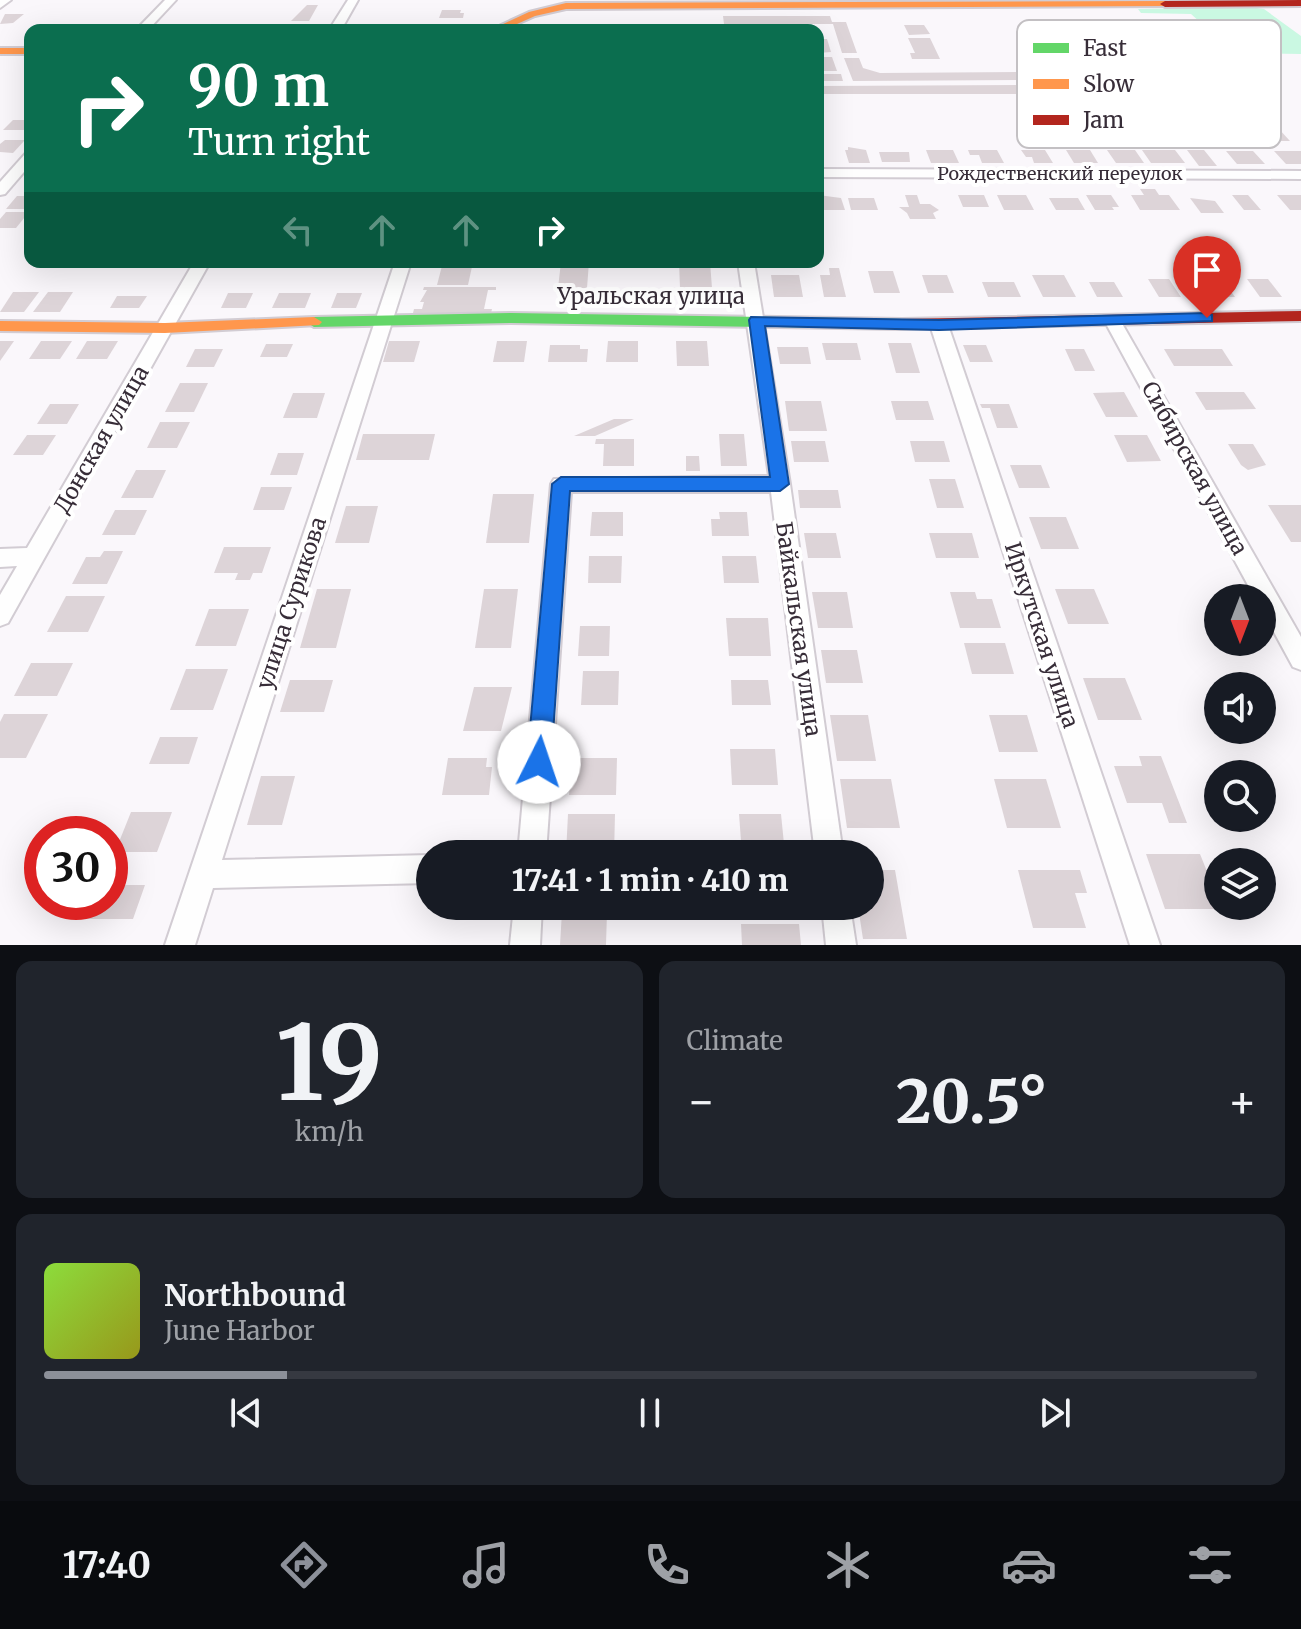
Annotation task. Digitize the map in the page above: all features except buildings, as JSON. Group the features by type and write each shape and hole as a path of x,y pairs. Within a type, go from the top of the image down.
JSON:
{"street":[{"path":"0,5 6,0"},
{"path":"148,24 171,0"},
{"path":"339,24 353,0"},
{"path":"502,24 508,3"},
{"path":"510,24 532,14 566,6 1301,3"},
{"path":"0,51 24,51"},
{"path":"0,191 24,164"},
{"name":"Рождественский переулок","path":"824,173 1301,175"},
{"name":"Донская улица","path":"0,616 199,268"},
{"name":"улица Сурикова","path":"180,945 401,268"},
{"name":"Байкальская улица","path":"747,268 780,484 827,840"},
{"name":"Уральская улица","path":"0,326 165,328 384,319 756,320 939,325 1301,316"},
{"name":"Сибирская улица","path":"1112,320 1301,659"},
{"name":"Иркутская улица","path":"939,325 1145,945"},
{"path":"533,840 561,484 780,484"},
{"path":"0,558 33,557"},
{"path":"203,874 416,869"},
{"path":"525,945 527,920"},
{"path":"838,920 841,945"}],"green space":[{"path":"1249,7 1264,9 1279,20 1198,20 1191,14 1141,13 1138,9"},
{"path":"1281,21 1301,36 1301,54 1281,54"}],"traffic: fast":[{"path":"314,322 511,318 902,324"}],"traffic: slow":[{"path":"509,24 532,14 566,6 1165,4"},
{"path":"0,51 24,51"},
{"path":"0,326 165,328 314,322"}],"traffic: jam":[{"path":"1165,4 1301,3"},
{"path":"902,324 1301,316"}],"route":[{"path":"539,762 561,484 780,484 756,320 939,325 1207,318"}]}
